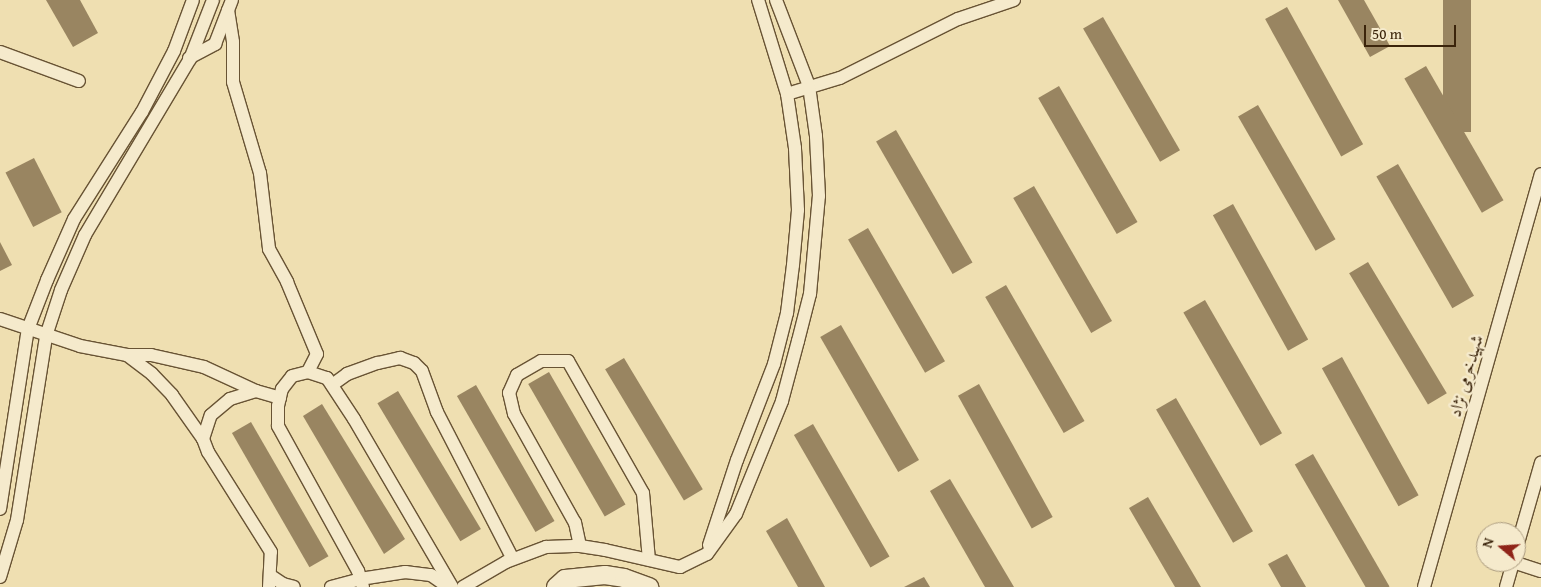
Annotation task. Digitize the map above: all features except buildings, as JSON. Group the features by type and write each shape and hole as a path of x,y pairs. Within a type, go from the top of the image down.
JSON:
{"street":[{"path":"0,508 28,329 74,219 142,112 174,52 193,0"},
{"path":"0,577 17,520 46,336 61,290 85,235 190,59 213,0"},
{"path":"706,554 723,500 774,364 787,312 798,210 795,148 787,94 758,0"},
{"path":"463,587 513,559 546,547 580,546 680,567 706,554 736,514 782,401 810,294 819,196 810,86 776,0"},
{"path":"787,94 840,78 958,19 1014,0"},
{"path":"190,59 215,44 230,5"},
{"path":"230,5 234,42 233,82 260,172 268,249 287,282 317,354 308,372"},
{"path":"0,52 79,81"},
{"path":"174,52 190,59"},
{"name":"شهیدخرمی نژاد","path":"1424,587 1541,174"},
{"path":"0,318 46,336 80,346 127,355 151,355 204,367 256,391 280,398"},
{"path":"127,355 152,374 172,395 203,439 208,452 271,552 270,581 294,587"},
{"path":"332,385 346,374 378,362 400,358 414,363 422,371 436,412 513,559"},
{"path":"580,546 575,523 514,414 509,393 517,375 541,361 568,362 642,493 649,560"},
{"path":"361,583 278,426 282,389 292,376 308,372 327,378 450,587"},
{"path":"203,439 211,415 230,399 256,391"},
{"path":"1524,522 1541,466"},
{"path":"1526,566 1541,571"},
{"path":"331,587 361,583 405,572 431,575 450,587"},
{"path":"1506,587 1510,572"},
{"path":"556,587 564,579 605,575 624,578 649,587"}]}
